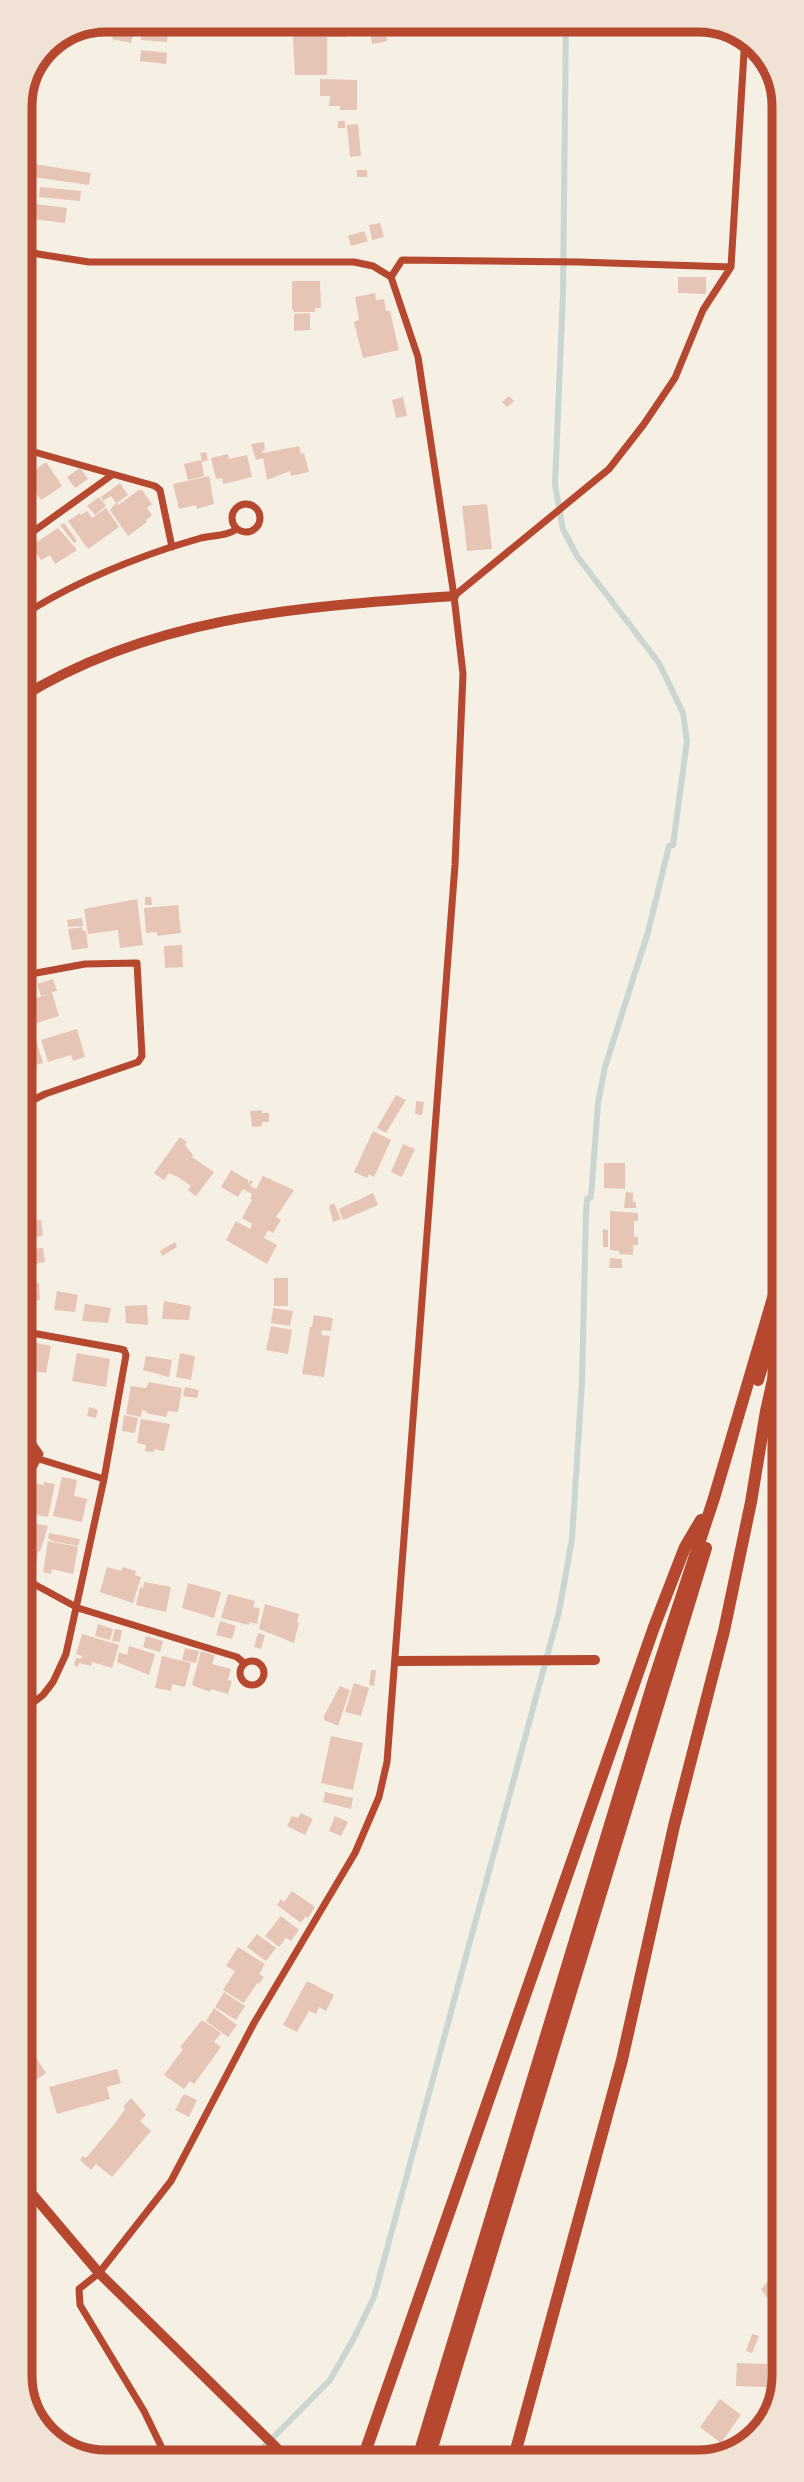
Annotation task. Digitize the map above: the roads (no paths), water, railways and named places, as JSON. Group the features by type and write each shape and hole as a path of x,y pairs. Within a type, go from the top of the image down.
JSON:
{"highway":[{"path":"420,2450 653,1683 714,1498 772,1301"},
{"path":"431,2450 772,1333"},
{"path":"516,2450 622,2060 674,1826 724,1631 772,1385"},
{"path":"366,2450 654,1628 685,1547 714,1498"}],"main road":[{"path":"32,2194 99,2273 277,2450"}],"street":[{"path":"32,691 52,679 134,643 204,623 323,605 454,596 609,469 675,378 703,310 731,267 744,48"},
{"path":"32,252 89,262 354,262 373,266 391,277 418,357 463,674 456,838 397,1661 387,1762 379,1797 355,1853 254,2023 171,2181 99,2273 79,2289 80,2305 144,2411 161,2446 160,2450"},
{"path":"391,277 402,260 549,261 731,267"},
{"path":"32,452 155,486 160,490 173,547"},
{"path":"32,532 112,475"},
{"path":"32,610 103,571 237,529"},
{"path":"32,974 85,964 136,963 142,1056 138,1062 32,1100"},
{"path":"32,1333 124,1350 126,1355 104,1479 66,1654 53,1682 32,1704"},
{"path":"32,1444 36,1447 39,1459"},
{"path":"39,1459 104,1479"},
{"path":"32,1466 39,1459"},
{"path":"32,1583 78,1608 237,1657 244,1663"},
{"path":"397,1661 595,1660"}],"waterway":[{"path":"261,2450 330,2380 374,2297 559,1612 572,1539 582,1382 586,1213 587,1199 591,1197 598,1103 605,1067 648,932 669,846 673,845 687,741 683,713 659,663 577,556 563,529 555,485 563,293 566,32"}]}
